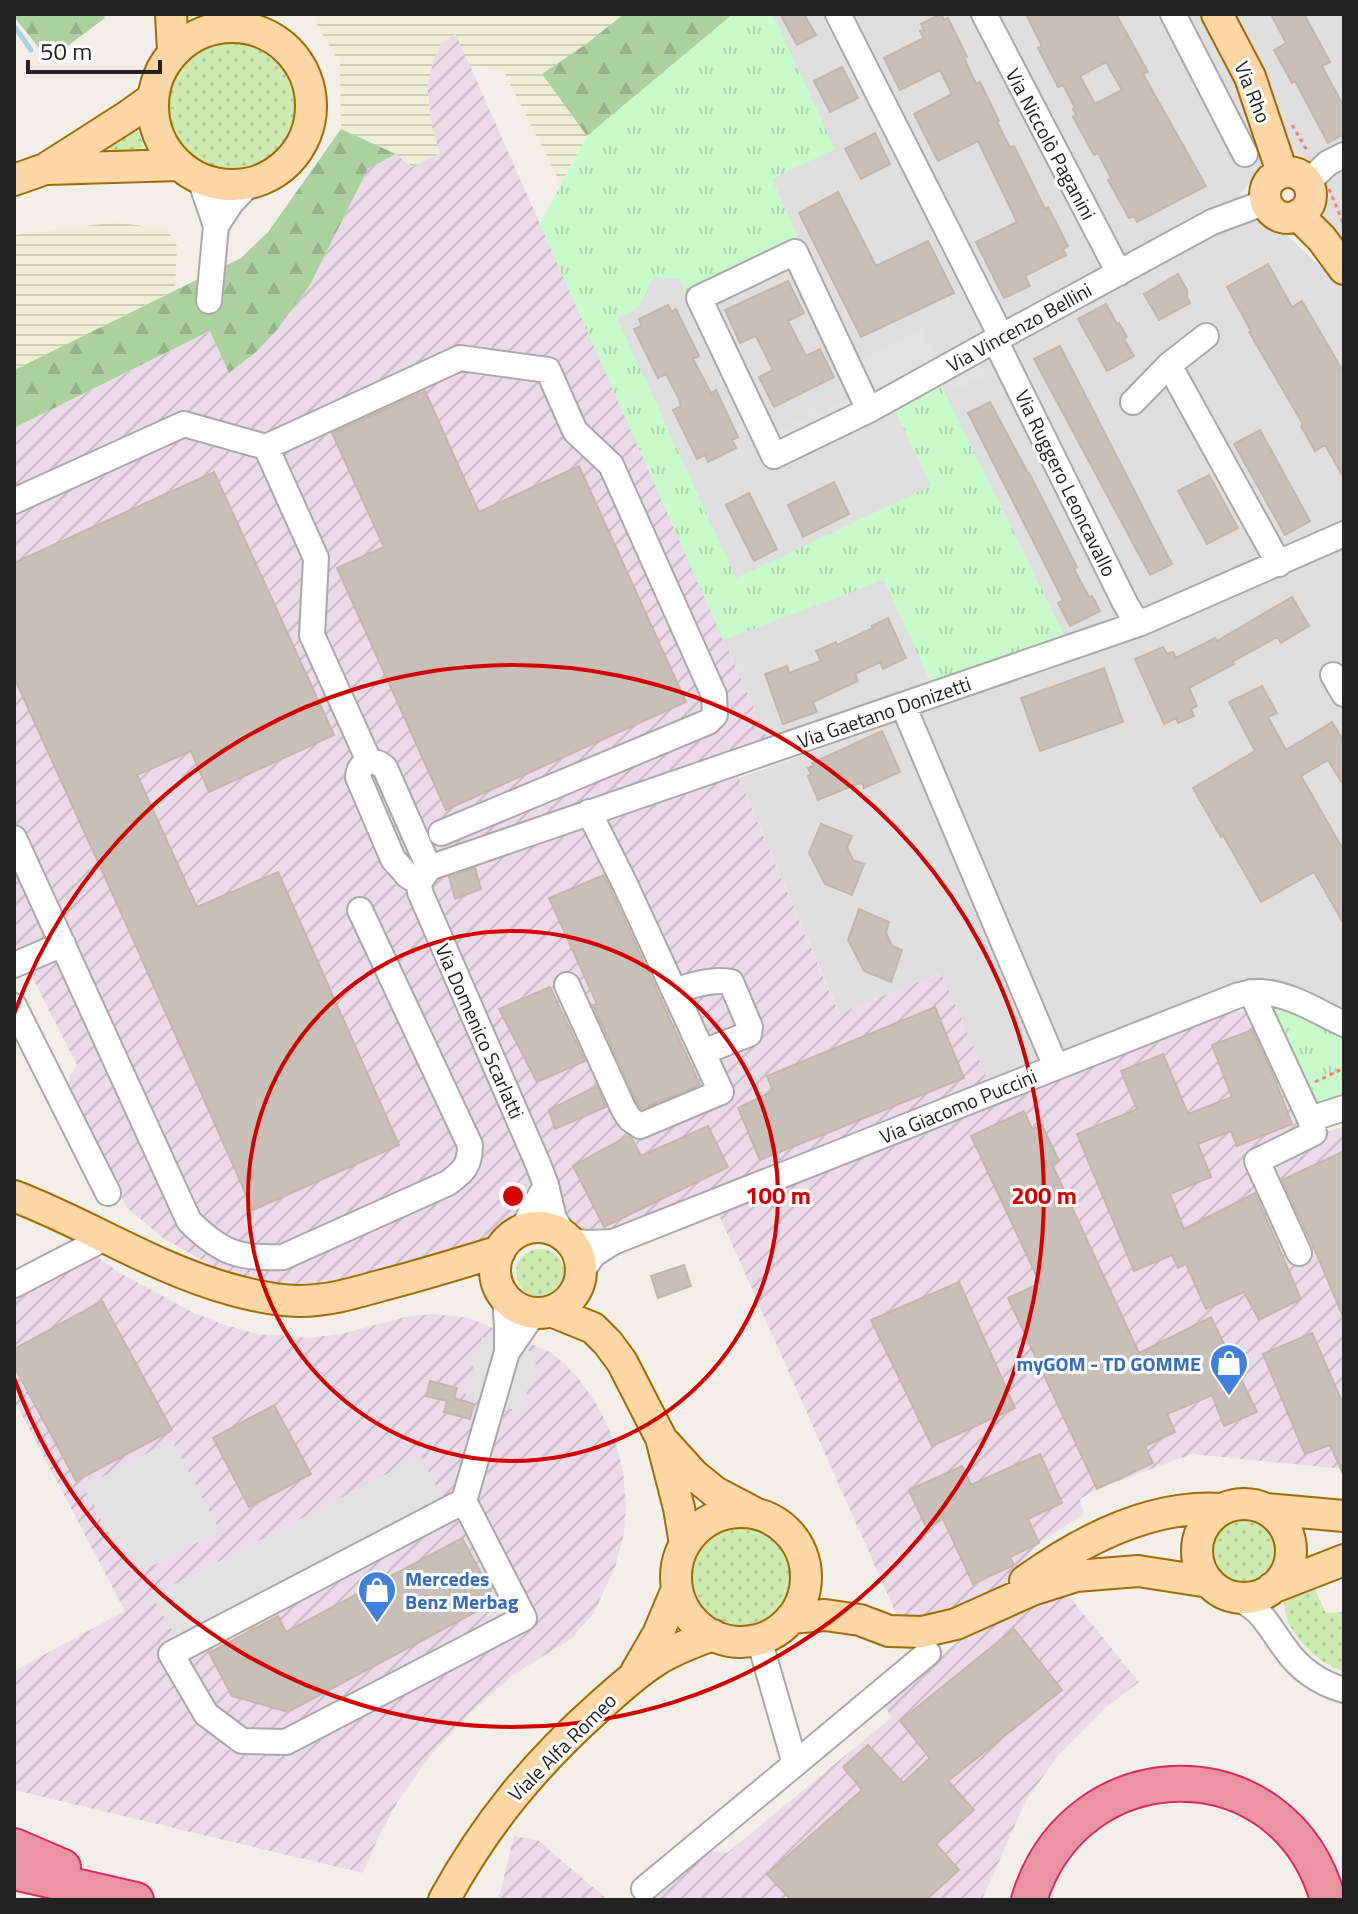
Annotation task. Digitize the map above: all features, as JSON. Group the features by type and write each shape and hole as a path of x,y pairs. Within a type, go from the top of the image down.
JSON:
{"highway":[{"path":"1029,1900 1042,1865 1051,1852 1081,1818 1095,1808 1118,1796 1157,1785 1193,1784 1216,1788 1253,1802 1287,1827 1315,1864 1328,1900"},
{"path":"14,1846 130,1899"},
{"path":"14,1872 130,1899"}],"main road":[{"path":"171,14 173,52"},
{"path":"45,169 190,172 225,185 250,183 273,174 292,158 305,137 311,113 310,88 301,65 285,46 264,33 240,27 212,14"},
{"name":"Via Rho","path":"1217,14 1250,77 1295,177"},
{"path":"190,172 163,146 154,123 153,98 160,73 173,52 193,37 216,28 240,27"},
{"path":"14,180 45,169 153,98"},
{"path":"1276,174 1295,177 1310,188 1310,201 1298,215 1283,217 1269,209 1264,196 1267,183 1276,174"},
{"path":"1298,215 1322,239 1344,269"},
{"path":"14,1196 168,1268 265,1299 299,1301 339,1297 500,1251"},
{"path":"503,1294 495,1264 505,1242 522,1230 535,1227 548,1228 568,1239 580,1262 582,1296 593,1328 622,1362 661,1438 685,1544"},
{"path":"445,1269 473,1274 521,1309 543,1312 593,1328"},
{"path":"543,1312 564,1305 573,1295 580,1278"},
{"path":"661,1438 694,1475 715,1492 774,1520 788,1532 799,1547 816,1583 860,1620"},
{"path":"1344,1516 1236,1504 1210,1517 1197,1543 1201,1572 1218,1590 1237,1597 1261,1594 1344,1560"},
{"path":"978,1614 1037,1572 1100,1535 1151,1516 1199,1507 1222,1509"},
{"path":"1266,1509 1279,1519 1291,1547 1283,1577 1272,1588"},
{"path":"757,1514 736,1512 716,1517 698,1528 685,1544 676,1573 677,1589 682,1603 700,1627 728,1640 744,1641 759,1639 777,1631 799,1606 804,1593 805,1564"},
{"path":"791,1618 825,1615 860,1620 889,1631 922,1632 956,1624 1032,1590 1076,1576 1138,1571 1209,1582"},
{"name":"Viale Alfa Romeo","path":"633,1677 658,1634 677,1589"},
{"name":"Viale Alfa Romeo","path":"444,1900 476,1846 513,1794 571,1731 633,1677 673,1651 713,1635"}],"street":[{"name":"Via Ruggero Leoncavallo","path":"838,14 1125,603 1141,623"},
{"name":"Via Niccolò Paganini","path":"984,14 1119,273"},
{"path":"1173,14 1245,154"},
{"path":"1295,177 1344,155"},
{"path":"190,172 216,226"},
{"path":"209,301 216,226 231,203 250,183"},
{"name":"Via Vincenzo Bellini","path":"869,410 795,252 699,298 774,456 869,410 1212,222 1266,202"},
{"path":"1133,402 1169,365 1206,336"},
{"path":"14,501 184,424 266,447 460,358 548,370 575,431 611,465 714,695 715,715 708,722 441,833"},
{"path":"1169,365 1279,564"},
{"path":"266,447 316,558 312,635 369,761 358,770 365,797 393,859 408,876 423,876"},
{"name":"Via Gaetano Donizetti","path":"423,876 589,812 1141,623 1344,534"},
{"path":"903,705 1056,1067"},
{"path":"542,791 536,800 544,828"},
{"path":"567,985 624,1110 640,1126 721,1092 589,812"},
{"path":"14,838 189,1221 207,1239 228,1251 254,1258 283,1257 448,1183 470,1159 470,1145 360,910"},
{"name":"Via Domenico Scarlatti","path":"423,876 420,892 546,1185 554,1219 568,1239"},
{"path":"14,965 63,944"},
{"path":"675,990 723,980 731,982 750,1027 749,1034 703,1052"},
{"path":"1251,992 1314,1133 1257,1161 1299,1253"},
{"name":"Via Giacomo Puccini","path":"568,1239 586,1243 613,1242 1251,992 1288,998 1344,1024"},
{"path":"14,1006 108,1193"},
{"path":"1310,1119 1344,1108"},
{"path":"522,1230 546,1185"},
{"path":"14,1285 105,1238"},
{"path":"580,1278 593,1255 613,1242"},
{"path":"464,1501 171,1654 206,1714 242,1741 286,1742 524,1618 464,1501 507,1352 503,1294"},
{"path":"507,1352 543,1312"},
{"path":"1272,1588 1267,1602 1273,1629"},
{"path":"1237,1597 1255,1609 1273,1629 1290,1656 1308,1673 1329,1686 1344,1690"},
{"path":"759,1639 795,1764"},
{"path":"644,1889 928,1653"}],"path":[{"path":"1296,1090 1344,1068"}],"shaded area":[{"path":"733,14 1344,14 1344,143 1309,162 1295,154 1283,155 1267,163 1239,195 1344,289 1344,1105 1311,1116 1249,981 1065,1054 922,714 929,681 768,740 540,224 587,136"},
{"path":"456,34 768,740 729,755 839,1014 941,973 989,1082 599,1237 583,1238 558,1218 518,1217 504,1236 494,1241 414,1259 327,1284 283,1286 218,1269 163,1238 127,1208 69,1090 70,1076 77,1065 14,941 14,428 211,331 256,352 277,330 310,285 368,169 396,154 412,167 439,153 427,87 441,43"},
{"path":"1344,166 1344,250 1323,219 1322,210 1323,179"},
{"path":"920,329 938,363 876,395 858,362"},
{"path":"978,362 985,375 954,391 948,378"},
{"path":"849,398 854,409 785,442 780,430"},
{"path":"895,722 1041,1061 989,1082 940,973 840,1015 739,778"},
{"path":"1232,1012 1257,1014 1321,1134 1344,1126 1344,1469 1192,1454 1097,1489 1080,1499 1084,1514 1039,1543 1024,1561 1029,1569 971,1608 942,1617 899,1620 719,1215"},
{"path":"96,1256 120,1273 194,1313 257,1334 310,1338 345,1333 409,1316 433,1314 469,1318 550,1352 565,1364 594,1400 617,1447 626,1503 624,1534 615,1567 594,1613 572,1638 510,1677 469,1714 429,1757 398,1801 363,1873 14,1790 14,1671 125,1611 14,1400 14,1298"},
{"path":"482,1337 539,1354 521,1412 465,1395"},
{"path":"172,1440 220,1531 133,1576 83,1487"},
{"path":"421,1456 453,1522 189,1660 152,1596"},
{"path":"1069,1596 1139,1682 1104,1709 1057,1757 1026,1800 982,1900 650,1900 711,1851 727,1853 892,1717 884,1706 964,1636 1008,1609"},
{"path":"514,1836 539,1841 608,1900 496,1900"}],"green space":[{"path":"14,14 103,14 105,18 49,60"},
{"path":"624,14 542,74 587,136 561,184 505,74 488,67 471,67 455,34 441,43 427,87 432,127 440,153 412,167 396,154 341,129 340,64 312,16"},
{"path":"624,14 733,14 587,136 542,74"},
{"path":"733,14 773,14 835,149 772,179 799,240 687,294 680,279 654,277 638,308 617,318 736,578 931,486 894,409 941,384 1064,635 930,681 884,580 723,640 540,224 587,136"},
{"path":"231,42 256,47 277,61 291,82 296,107 291,132 277,153 256,167 231,172 206,167 185,153 171,132 166,107 171,82 185,61 206,47"},
{"path":"137,122 146,152 78,161"},
{"path":"341,129 396,154 368,169 310,285 277,330 256,352 229,373 210,331 14,428 14,370 241,258 268,232"},
{"path":"117,222 168,230 177,246 175,290 14,370 14,235"},
{"path":"1282,1009 1344,1035 1344,1103 1319,1110 1275,1017 1276,1012"},
{"path":"540,1249 557,1256 564,1273 557,1290 540,1297 523,1290 516,1273 523,1256"},
{"path":"1237,1514 1251,1514 1265,1520 1275,1530 1281,1551 1279,1565 1265,1582 1251,1588 1237,1588 1223,1582 1213,1572 1207,1558 1207,1544 1213,1530 1223,1520"},
{"path":"742,1525 762,1529 779,1540 790,1557 794,1577 790,1597 779,1614 762,1625 742,1629 722,1625 705,1614 694,1597 690,1577 694,1557 705,1540 722,1529"},
{"path":"1313,1585 1326,1613 1344,1612 1344,1671 1312,1653 1288,1621 1284,1598"}],"building":[{"path":"780,14 804,14 816,35 797,45"},
{"path":"941,14 944,20 948,18 976,84 980,82 1010,148 1014,146 1045,209 1048,207 1068,246 1063,249 1066,255 1025,276 1030,286 1004,298 976,242 1017,222 978,141 938,161 914,114 952,94 940,70 900,90 884,58 924,38 920,31 924,30 921,24"},
{"path":"1026,14 1116,14 1148,72 1143,74 1206,186 1137,222 1134,216 1129,218 1108,180 1111,178 1098,153 1094,155 1073,117 1076,115 1075,108 1063,85 1058,87 1038,48 1042,46","holes":["1106,62 1122,90 1095,104 1080,76"]},
{"path":"1271,14 1304,14 1330,62 1322,66 1344,107 1344,134 1328,143 1295,81 1292,83 1274,50 1286,43"},
{"path":"842,67 858,98 830,112 814,81"},
{"path":"875,133 890,164 861,179 845,149"},
{"path":"838,192 876,266 928,241 954,293 861,337 799,213"},
{"path":"1268,264 1292,307 1302,301 1344,373 1344,478 1325,445 1315,451 1227,287"},
{"path":"1178,274 1190,303 1159,320 1144,294"},
{"path":"788,281 804,313 788,321 806,356 820,349 834,377 774,407 759,377 773,370 756,336 740,343 725,310"},
{"path":"1106,304 1127,337 1124,339 1134,356 1107,371 1078,319"},
{"path":"668,305 672,312 676,309 699,356 693,359 711,393 716,390 738,437 732,440 736,448 708,462 705,455 697,459 673,410 681,406 679,399 666,374 658,378 634,329 642,326 639,319"},
{"path":"1060,346 1172,564 1150,575 1034,359"},
{"path":"425,391 479,512 579,466 686,702 446,810 337,568 384,547 332,433"},
{"path":"990,402 1077,567 1074,569 1100,611 1070,626 1058,603 1063,600 968,413"},
{"path":"1260,430 1310,521 1285,535 1234,444"},
{"path":"214,472 334,735 209,792 191,751 137,775 197,907 278,872 399,1145 253,1210 14,677 14,563"},
{"path":"1209,475 1238,528 1207,544 1178,491"},
{"path":"834,482 849,514 803,537 788,505"},
{"path":"749,493 777,549 754,561 726,505"},
{"path":"1292,597 1309,626 1281,643 1277,637 1189,688 1197,706 1191,709 1194,716 1178,723 1176,718 1164,724 1135,659 1163,647 1167,654 1173,652 1176,658 1215,638 1217,641"},
{"path":"888,618 906,658 883,669 880,662 855,674 858,681 813,702 817,712 783,724 765,674 787,666 789,673 821,661 816,651 836,642 837,645"},
{"path":"1104,668 1123,722 1040,751 1021,698"},
{"path":"1262,686 1277,713 1268,717 1286,750 1332,722 1344,741 1344,786 1328,760 1301,776 1344,851 1344,924 1314,872 1261,902 1193,788 1255,751 1229,702"},
{"path":"882,731 900,772 864,788 862,782 818,800 808,776 811,775 808,768 813,766 812,763"},
{"path":"821,824 852,836 847,847 853,860 864,864 852,895 825,884 809,853"},
{"path":"475,868 481,889 455,899 449,877"},
{"path":"604,875 700,1085 642,1109 593,1005 597,1004 549,898"},
{"path":"859,909 889,922 886,933 892,946 902,950 891,982 864,971 848,940"},
{"path":"550,987 585,1061 537,1082 499,1009"},
{"path":"935,1007 964,1078 760,1160 738,1108 773,1091 767,1076"},
{"path":"1252,1030 1292,1124 1237,1146 1231,1131 1198,1144 1211,1177 1170,1194 1184,1229 1255,1193 1301,1299 1259,1320 1244,1292 1206,1309 1186,1264 1178,1268 1172,1255 1134,1271 1077,1134 1137,1109 1121,1071 1163,1054 1188,1114 1232,1097 1212,1045"},
{"path":"597,1086 606,1107 555,1129 549,1110"},
{"path":"1024,1111 1032,1129 1042,1125 1059,1161 1052,1164 1139,1353 1211,1317 1257,1412 1224,1426 1212,1395 1167,1414 1175,1432 1145,1446 1153,1463 1097,1489 1008,1298 1040,1283 971,1136"},
{"path":"708,1126 728,1167 604,1227 573,1166 628,1136 641,1156"},
{"path":"1344,1151 1344,1319 1282,1180"},
{"path":"684,1265 691,1286 658,1298 651,1276"},
{"path":"959,1282 1015,1408 932,1446 871,1320"},
{"path":"102,1301 172,1430 76,1481 14,1366 14,1349"},
{"path":"1312,1333 1344,1406 1344,1476 1330,1445 1305,1454 1263,1354"},
{"path":"430,1381 457,1388 454,1398 474,1404 470,1419 444,1412 447,1401 426,1396"},
{"path":"274,1405 311,1474 249,1507 213,1438"},
{"path":"1040,1454 1062,1503 1028,1519 1039,1543 1010,1557 1014,1565 973,1584 943,1519 926,1527 909,1490 962,1466 971,1485"},
{"name":"Mercedes Benz Merbag","path":"462,1538 496,1601 288,1712 232,1696 209,1653 278,1616 286,1632"},
{"path":"1014,1629 1062,1690 948,1781 974,1810 936,1844 959,1870 926,1900 791,1900 767,1874 862,1790 843,1767 868,1745 903,1783 930,1758 900,1721"}],"waterway":[{"path":"14,26 31,50"}],"place":[{"name":"myGOM - TD GOMME","path":"1229,1397"},
{"name":"Mercedes Benz Merbag","path":"377,1624"}]}
